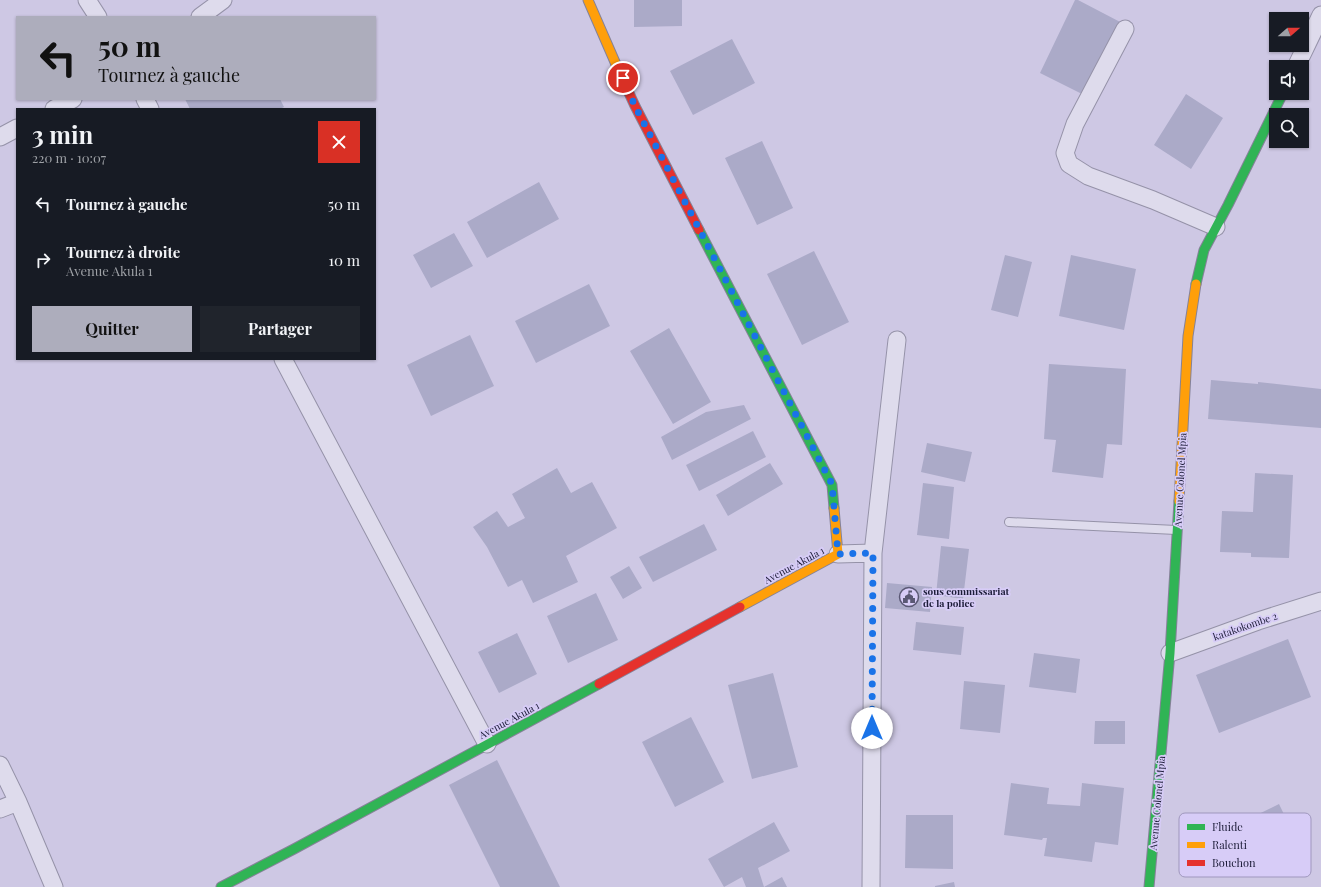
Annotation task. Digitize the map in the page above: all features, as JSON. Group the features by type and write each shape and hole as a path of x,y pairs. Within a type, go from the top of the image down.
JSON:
{"street":[{"path":"88,0 97,16"},
{"path":"201,16 223,0"},
{"name":"Avenue Akula 1","path":"221,887 838,554 832,484 635,106 588,0"},
{"path":"1299,60 1321,15"},
{"path":"1125,29 1075,124 1065,153 1069,164 1088,176 1152,200 1216,227"},
{"path":"56,108 71,100"},
{"name":"Avenue Colonel Mpia","path":"1149,887 1170,654 1188,336 1197,278 1204,250 1280,100"},
{"path":"0,137 16,129"},
{"path":"871,887 873,553 897,340"},
{"path":"284,360 487,744"},
{"path":"838,554 873,553"},
{"name":"katakokombe 2","path":"1170,654 1258,621 1321,601"},
{"path":"0,765 18,802 54,887"},
{"path":"0,809 18,802"}],"lane":[{"path":"1009,522 1177,530"}],"building":[{"path":"634,0 682,0 682,26 634,27"},
{"path":"1075,0 1078,0 1124,24 1088,97 1040,73"},
{"path":"732,39 755,83 693,115 670,71"},
{"path":"1186,94 1223,118 1191,169 1154,145"},
{"path":"186,100 280,100 284,107 282,108 190,108"},
{"path":"762,141 793,208 757,225 725,158"},
{"path":"539,182 559,219 487,258 467,222"},
{"path":"454,233 473,266 431,288 413,255"},
{"path":"814,251 849,322 802,345 767,274"},
{"path":"1005,255 1032,262 1018,317 991,310"},
{"path":"1071,255 1136,269 1124,330 1059,316"},
{"path":"589,284 610,326 536,363 515,321"},
{"path":"669,328 711,402 673,424 630,351"},
{"path":"470,335 494,386 431,416 407,365"},
{"path":"1049,364 1126,369 1122,445 1107,444 1103,478 1052,472 1056,440 1044,439"},
{"path":"1211,380 1258,384 1258,382 1321,389 1321,428 1208,419"},
{"path":"744,405 751,419 672,460 661,437 706,412"},
{"path":"753,431 766,457 699,491 686,465"},
{"path":"927,443 972,452 965,482 921,472"},
{"path":"770,463 783,484 728,516 716,495"},
{"path":"557,468 571,493 592,482 617,528 566,556 578,582 533,603 522,580 508,587 487,547 473,527 497,511 508,527 525,518 512,494"},
{"path":"1255,473 1293,475 1289,558 1251,557 1251,553 1220,552 1222,511 1253,512"},
{"path":"923,483 954,487 949,539 917,535"},
{"path":"704,524 717,550 653,582 639,557"},
{"path":"941,546 969,549 963,599 936,595"},
{"path":"629,566 642,588 623,599 610,577"},
{"name":"sous commissariat de la police","path":"887,583 932,587 930,612 885,608"},
{"path":"596,593 618,640 568,663 547,616"},
{"path":"916,622 964,627 961,655 913,650"},
{"path":"517,633 537,674 499,693 478,652"},
{"path":"1288,639 1311,697 1219,733 1196,675"},
{"path":"1034,653 1080,659 1076,693 1029,687"},
{"path":"773,673 798,767 752,779 728,685"},
{"path":"964,681 1005,685 1000,733 960,729"},
{"path":"691,717 724,782 675,807 642,742"},
{"path":"1095,721 1125,721 1125,744 1094,744"},
{"path":"497,760 560,887 500,887 449,785"},
{"path":"1011,783 1049,788 1047,804 1080,806 1082,783 1124,788 1118,845 1095,842 1092,862 1044,856 1047,838 1043,838 1042,840 1004,835"},
{"path":"1279,804 1283,813 1261,813"},
{"path":"906,815 953,815 953,869 905,868"},
{"path":"774,822 790,851 758,868 764,887 746,887 742,877 724,887 708,859"},
{"path":"782,877 787,887 764,887"},
{"path":"954,882 955,887 935,887 935,886"}],"traffic: fast":[{"path":"1196,284 1204,250 1280,100"},
{"path":"699,230 832,485 834,508"},
{"path":"1149,887 1170,653 1179,501"},
{"path":"221,887 599,684"}],"traffic: slow":[{"path":"588,0 618,69"},
{"path":"1179,501 1188,336 1196,284"},
{"path":"740,607 838,554 834,508"}],"traffic: jam":[{"path":"618,69 635,106 699,230"},
{"path":"599,684 740,607"}],"place":[{"name":"sous commissariat de la police","path":"909,597"}],"route":[{"path":"623,78 635,106 832,484 838,554 873,553 872,728"}]}
